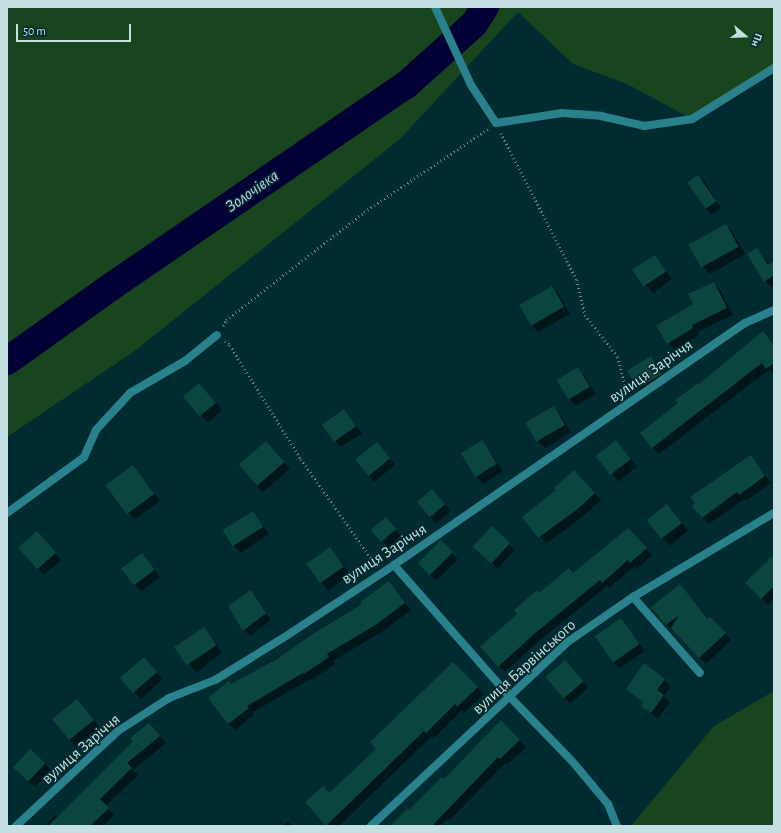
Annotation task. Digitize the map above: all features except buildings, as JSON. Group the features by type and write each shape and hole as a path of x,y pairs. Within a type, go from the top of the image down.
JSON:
{"street":[{"path":"435,7 471,85 496,123 562,113 600,116 644,126 692,119 774,68"},
{"name":"вулиця Заріччя","path":"16,826 118,732 170,698 215,680 283,638 380,572 394,565 745,323 774,310"},
{"path":"7,513 84,457 96,430 130,393 185,361 217,335"},
{"name":"вулиця Барвінського","path":"371,826 569,640 633,597 774,513"},
{"path":"394,565 510,697 572,761 608,804 617,826"},
{"path":"633,597 700,673"}],"path":[{"path":"380,572 301,459 230,345 217,335 226,320 364,212 496,123 577,280 585,315 618,357 624,383 631,402"}],"green space":[{"path":"7,7 774,7 774,68 692,119 627,84 573,64 518,12 400,139 136,350 7,437"},
{"path":"774,691 774,826 631,826 714,726"}],"waterway":[{"name":"Золочівка","path":"7,361 115,284 406,85 474,24 485,7"}]}
